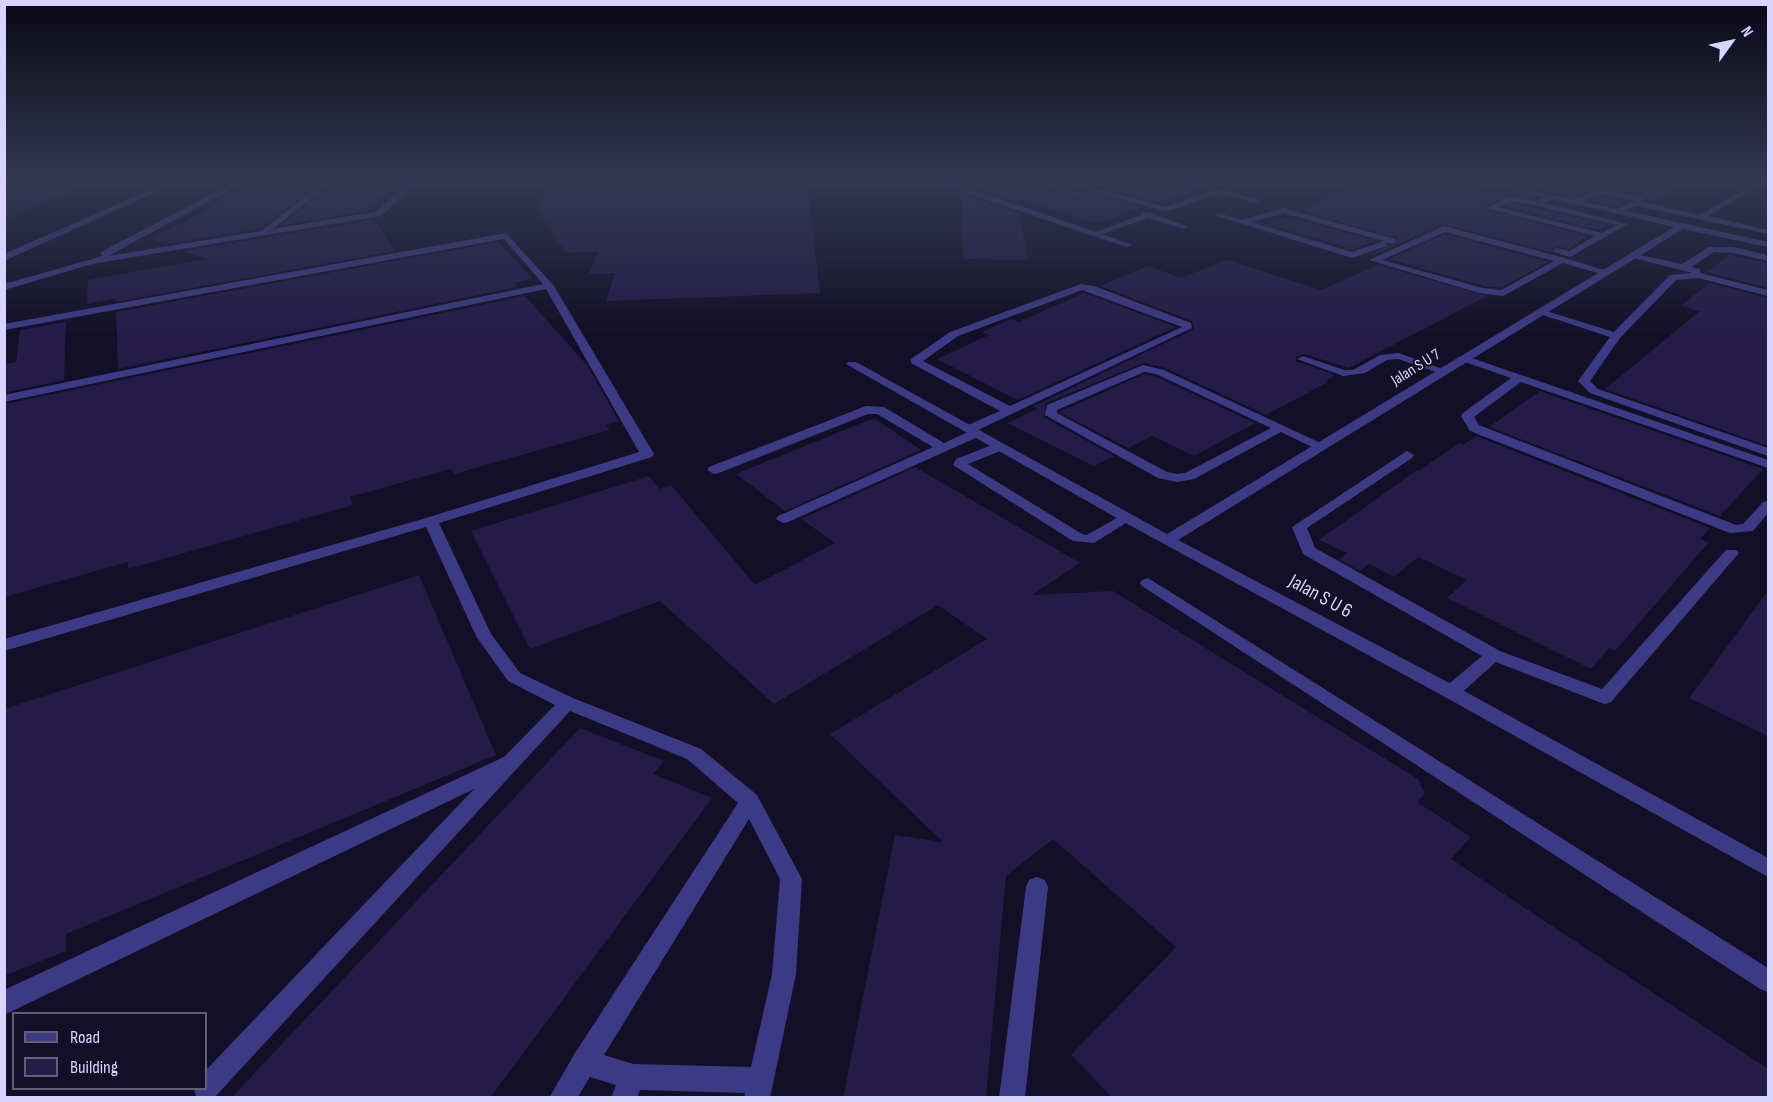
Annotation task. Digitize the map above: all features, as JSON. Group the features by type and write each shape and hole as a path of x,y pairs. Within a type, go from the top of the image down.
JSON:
{"street":[{"path":"4,258 57,234"},
{"path":"91,261 141,234"},
{"path":"4,287 91,261 249,234"},
{"path":"1095,234 1129,245"},
{"path":"1284,234 1352,255 1365,253 1392,241 1369,234"},
{"path":"1432,234 1374,260 1482,291 1503,292 1562,260"},
{"path":"1465,234 1605,272"},
{"path":"1494,234 1570,254 1607,234"},
{"path":"1598,234 1604,236"},
{"name":"Jalan S U 7","path":"1169,539 1667,234"},
{"path":"1720,234 1768,245"},
{"path":"4,327 506,236 549,286 647,454 4,645"},
{"path":"1684,267 1712,249 1733,250 1768,258"},
{"path":"1633,255 1768,288"},
{"path":"1768,293 1698,275 1673,277 1616,336 1584,381 1594,391 1768,453"},
{"path":"4,399 549,286"},
{"path":"783,519 944,448 1010,411 1186,328 1187,325 1091,288 1081,287 954,334 915,361 1010,411"},
{"path":"1539,312 1616,336"},
{"path":"1303,359 1343,373 1353,373 1391,356 1442,371"},
{"path":"1463,358 1768,464"},
{"name":"Jalan S U 6","path":"852,364 1127,518 1451,692 1768,868"},
{"path":"1281,427 1189,476 1177,478 1163,475 1051,415 1051,408 1143,368 1160,372 1281,427 1321,446"},
{"path":"1519,378 1467,416 1474,428 1735,530 1748,528 1768,505"},
{"path":"714,470 866,410 880,410 944,448"},
{"path":"1000,446 961,462 960,465 1078,537 1089,540 1127,518"},
{"path":"1407,455 1299,527 1308,551 1494,655 1605,697 1731,553"},
{"path":"431,520 484,636 514,677 567,704 694,754 750,801 790,879 784,974 759,1089 629,1087 584,1062"},
{"path":"1148,583 1768,981"},
{"path":"1451,692 1494,655"},
{"path":"207,1086 567,704"},
{"path":"4,1003 510,763"},
{"path":"562,1098 750,801"},
{"path":"1012,1098 1037,887"}],"building":[{"path":"159,234 226,234 166,244 151,238"},
{"path":"286,234 384,234 395,251 116,302 115,299 87,304 88,280 206,259 184,251"},
{"path":"554,234 813,234 820,293 606,301 615,273 589,274 598,252 566,253"},
{"path":"962,234 1023,234 1028,260 963,259"},
{"path":"1303,234 1352,234 1376,241 1353,249"},
{"path":"1384,234 1420,234 1374,255 1370,254 1397,243 1397,238"},
{"path":"1447,234 1548,262 1501,288 1483,286 1389,259"},
{"path":"1483,234 1586,236 1569,249 1557,246 1550,252"},
{"path":"498,242 533,279 514,283 517,287 118,369 116,312"},
{"path":"1729,255 1768,263 1768,288 1707,272"},
{"path":"1227,260 1321,290 1378,265 1487,296 1349,368 1304,354 1296,357 1296,361 1335,375 1325,381 1328,382 1266,415 1165,368 1144,363 1046,403 1044,417 1114,456 1094,466 1007,423 1037,409 1032,407 1194,329 1192,321 1100,286 1148,266 1181,278"},
{"path":"1709,283 1768,298 1768,446 1605,389 1700,311 1681,306"},
{"path":"1084,293 1176,327 1018,400 937,359 989,335 982,332 1011,319 1019,322"},
{"path":"525,296 587,365 619,421 605,425 610,430 454,474 451,469 350,497 353,505 128,569 128,562 4,597 4,404"},
{"path":"66,322 64,380 4,393 4,364 16,362 20,330"},
{"path":"1144,374 1155,376 1255,423 1194,456 1152,436 1128,448 1059,412"},
{"path":"1540,391 1763,469 1720,516 1489,427"},
{"path":"874,418 921,450 785,511 736,474"},
{"path":"1476,436 1710,528 1700,539 1709,542 1615,651 1609,648 1591,669 1447,598 1467,580 1418,557 1394,577 1369,564 1360,571 1339,559 1347,553 1319,540 1417,470 1419,471 1459,443 1463,445"},
{"path":"915,467 1080,563 1032,595 1113,591 1418,779 1425,794 1417,802 1471,837 1451,859 1768,1069 1768,1098 1113,1098 1071,1055 1176,947 1053,839 1006,876 986,1098 843,1098 895,835 943,842 830,734 987,639 938,605 774,704 660,601 530,649 471,531 649,476 659,489 671,485 755,585 835,543 801,519"},
{"path":"419,575 496,755 66,934 66,951 4,976 4,709"},
{"path":"1768,591 1768,736 1689,698"},
{"path":"580,728 664,761 653,774 712,798 490,1098 231,1098"}]}
